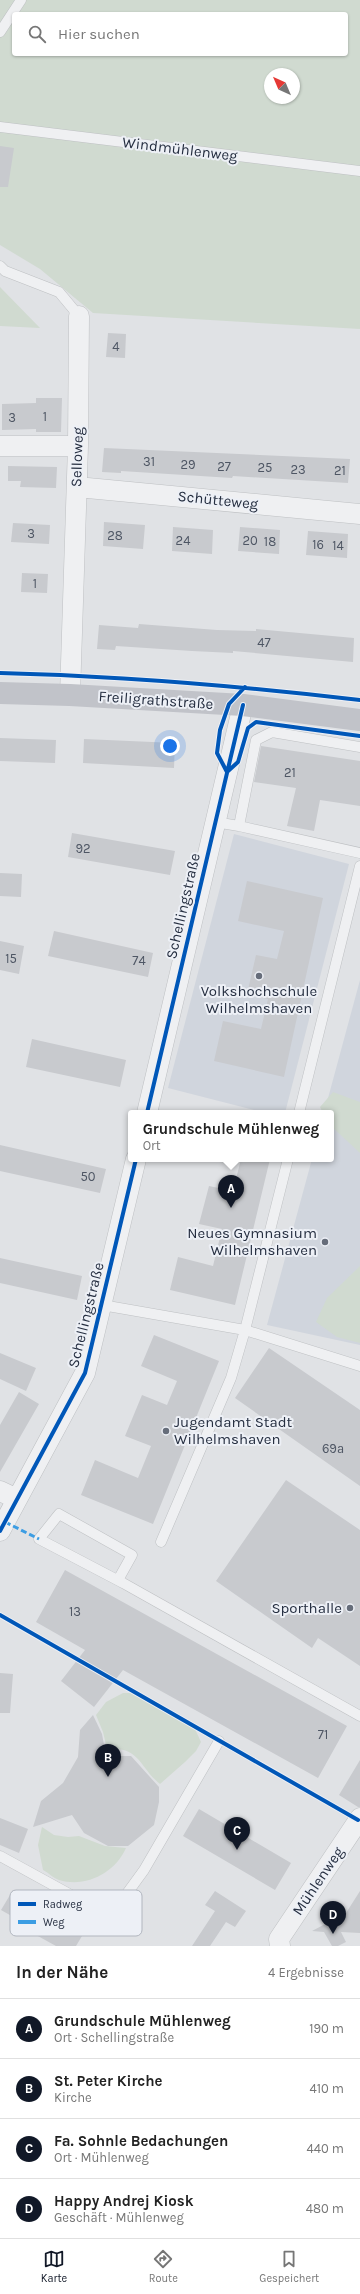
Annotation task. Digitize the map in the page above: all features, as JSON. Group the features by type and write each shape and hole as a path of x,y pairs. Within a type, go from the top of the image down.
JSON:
{"street":[{"name":"Selloweg","path":"70,695 78,446 79,316"},
{"path":"0,446 78,446"},
{"name":"Schütteweg","path":"77,486 360,514"},
{"name":"Freiligrathstraße","path":"0,693 70,695 243,705 360,720"},
{"name":"Schellingstraße","path":"148,1110 243,705"},
{"name":"Schellingstraße","path":"0,1531 9,1495 85,1373 135,1162"},
{"name":"Mühlenweg","path":"280,1946 279,1939 360,1818"}],"lane":[{"path":"12,12 20,0"},
{"path":"0,32 12,13"},
{"name":"Windmühlenweg","path":"0,127 360,171"},
{"name":"Selloweg","path":"0,266 5,271 59,292 79,316"},
{"path":"239,826 256,740 272,732 360,747"},
{"path":"215,822 360,853"},
{"path":"300,1110 360,866"},
{"path":"161,1542 231,1378 245,1330 287,1162"},
{"path":"102,1305 245,1330 360,1366"},
{"path":"123,1583 118,1580 132,1555 59,1514 39,1539 123,1583 360,1716"},
{"path":"129,1890 144,1870 219,1741"},
{"path":"0,1856 62,1890"}],"shaded area":[{"path":"0,0 360,0 360,329 93,313 40,269 0,245"},
{"path":"0,287 40,328 0,326"},
{"name":"Volkshochschule Wilhelmshaven","path":"234,834 349,864 286,1110 254,1110 168,1088"},
{"name":"Neues Gymnasium Wilhelmshaven","path":"360,980 360,1345 267,1325 311,1162 334,1162 334,1110 325,1110"},
{"path":"333,1092 360,1102 360,1153 334,1129 334,1110 322,1110 320,1107"},
{"path":"360,1266 360,1343 337,1337 316,1322 327,1298"},
{"path":"123,1693 131,1693 195,1729 201,1742 196,1751 160,1784 133,1754 118,1749 107,1749 103,1732 96,1715 106,1702"},
{"path":"42,1827 54,1835 68,1837 79,1836 105,1846 126,1848 115,1865 98,1876 79,1882 59,1880 43,1870 38,1845"}],"building":[{"path":"0,146 14,148 8,187 0,187"},
{"path":"108,333 126,334 125,358 106,357"},
{"path":"36,398 62,398 61,432 36,432 36,429 2,430 2,404 36,403"},
{"path":"104,448 350,459 348,483 233,476 232,478 121,471 121,473 102,472"},
{"path":"8,466 57,467 56,488 20,487 21,481 8,481"},
{"path":"104,522 145,525 143,549 103,546"},
{"path":"13,523 50,525 49,544 11,542"},
{"path":"173,527 213,530 212,554 172,551"},
{"path":"240,527 280,530 279,554 238,551"},
{"path":"308,531 348,534 347,558 306,555"},
{"path":"22,573 48,574 47,593 21,592"},
{"path":"139,624 217,630 256,631 256,629 354,638 353,662 233,651 233,653 116,646 115,650 97,649 99,625 138,628"},
{"path":"0,738 56,740 55,763 0,761"},
{"path":"84,739 175,743 174,768 83,763"},
{"path":"261,746 360,761 360,806 320,800 314,831 287,826 296,788 254,782"},
{"path":"72,833 175,851 170,875 68,857"},
{"path":"0,873 22,874 21,897 0,896"},
{"path":"247,881 323,898 284,1077 214,1061 223,1021 261,1029 268,999 247,994 256,955 277,959 284,931 238,921"},
{"path":"54,931 153,953 148,977 48,956"},
{"path":"0,941 24,946 19,974 0,970"},
{"path":"32,1039 126,1060 120,1087 26,1067"},
{"path":"0,1145 106,1169 100,1193 0,1171"},
{"path":"240,1162 269,1162 235,1305 170,1290 178,1257 213,1266 222,1229 199,1224 209,1186 233,1191"},
{"path":"0,1258 82,1276 77,1300 0,1283"},
{"path":"154,1335 219,1361 153,1524 81,1495 95,1460 138,1478 151,1446 125,1436 142,1395 167,1405 177,1381 141,1366"},
{"path":"269,1348 360,1410 360,1486 235,1398"},
{"path":"0,1353 36,1368 26,1391 0,1379"},
{"path":"19,1392 39,1404 0,1472 0,1425"},
{"path":"286,1480 360,1530 360,1666 318,1638 312,1648 216,1581"},
{"path":"65,1570 347,1726 318,1778 123,1670 94,1707 61,1681 85,1650 36,1622"},
{"path":"0,1673 13,1674 10,1713 0,1713"},
{"path":"93,1715 102,1734 106,1756 131,1756 159,1787 159,1802 154,1825 128,1846 108,1846 84,1833 72,1815 33,1827 41,1801 63,1783 78,1757 80,1730"},
{"path":"360,1760 360,1807 358,1807 339,1795"},
{"path":"199,1809 291,1863 275,1890 183,1836"},
{"path":"0,1818 28,1829 19,1853 0,1845"},
{"path":"215,1891 246,1911 235,1927 226,1922 210,1946 192,1946 215,1911 205,1905"},
{"path":"360,1891 360,1933 341,1932 346,1942 338,1946 332,1946 324,1932 312,1931 346,1913"},
{"path":"10,1895 10,1915 1,1910"},
{"path":"38,1936 82,1936 76,1946 56,1946"}],"marked path":[{"path":"5,1522 39,1539"}],"cycle path":[{"path":"0,673 45,674 180,682 360,700"},
{"path":"227,772 217,753 220,730 229,704 245,687"},
{"path":"148,1110 243,705"},
{"path":"227,772 238,762 248,728 256,722 360,736"},
{"path":"0,1531 85,1373 135,1162"},
{"path":"0,1615 358,1820"}],"place":[{"name":"Volkshochschule Wilhelmshaven","path":"259,976"},
{"name":"Grundschule Mühlenweg","path":"231,1208"},
{"name":"Neues Gymnasium Wilhelmshaven","path":"325,1242"},
{"name":"Jugendamt Stadt Wilhelmshaven","path":"166,1431"},
{"name":"Sporthalle","path":"350,1608"},
{"name":"St. Peter Kirche","path":"108,1777"},
{"name":"Fa. Sohnle Bedachungen","path":"237,1850"},
{"name":"Happy Andrej Kiosk","path":"333,1934"}]}
